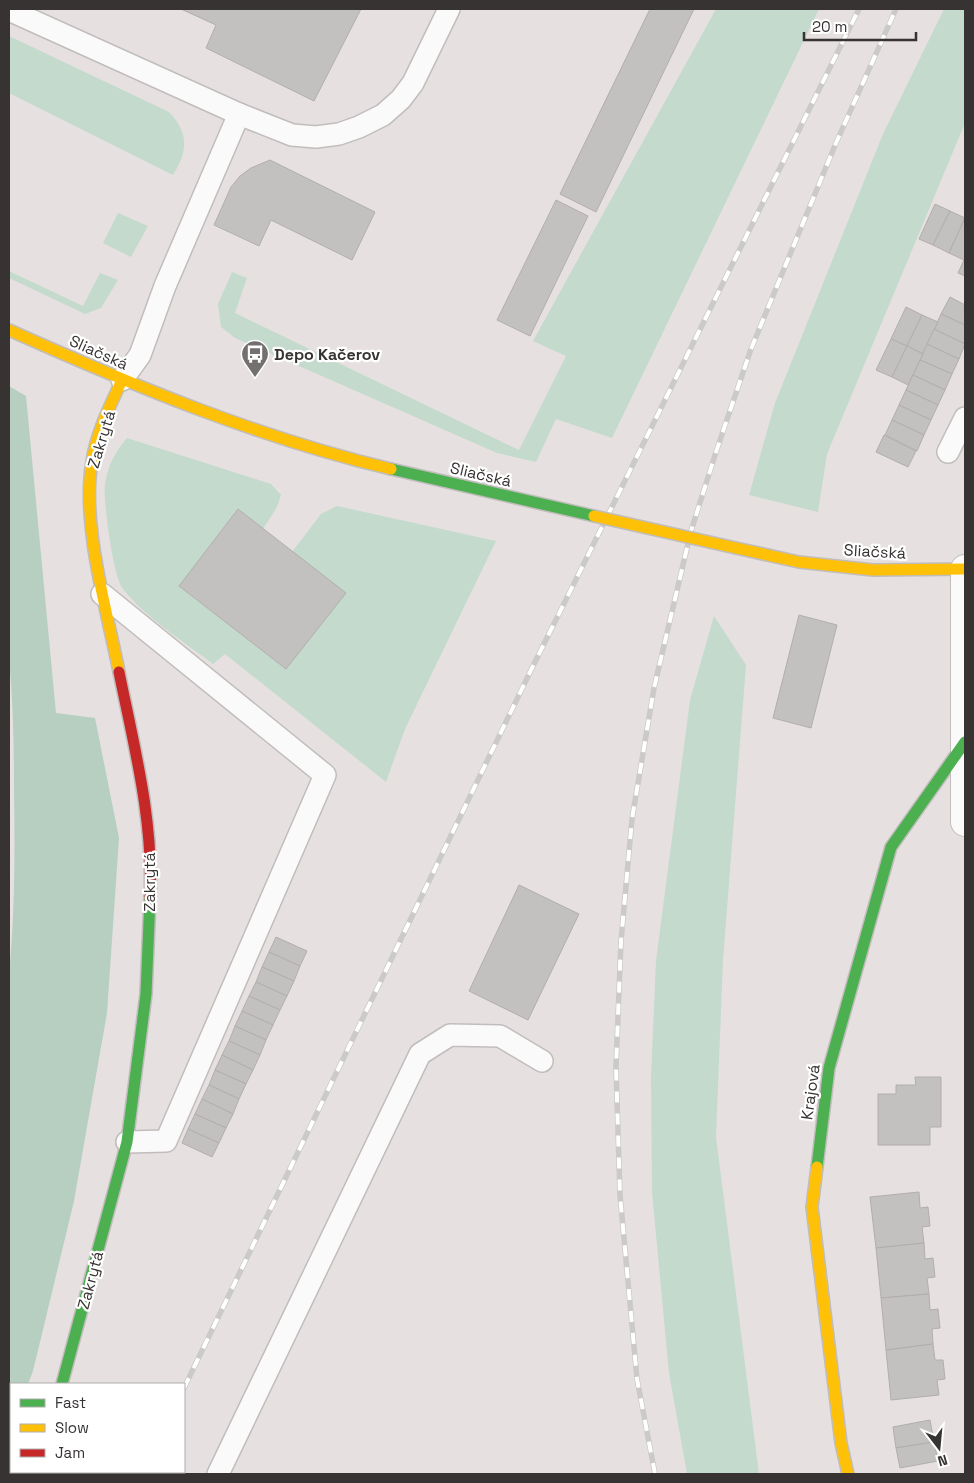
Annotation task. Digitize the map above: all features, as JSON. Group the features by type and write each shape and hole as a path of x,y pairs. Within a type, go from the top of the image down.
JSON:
{"street":[{"name":"Sliačská","path":"9,330 122,380 265,432 353,460 533,503 799,562 873,570 965,569"},
{"name":"Zakrytá","path":"62,1383 127,1142 146,994 151,882 150,844 144,799 92,536 90,472 95,446 104,419 122,380"},
{"path":"965,569 965,822"},
{"name":"Krajová","path":"848,1474 841,1443 812,1207 829,1068 891,847 965,741"}],"lane":[{"path":"9,10 240,114 292,135 316,137 339,134 359,127 382,115 401,99 409,88 449,9"},
{"path":"122,380 140,355 165,286 240,114"},
{"path":"948,452 965,418"},
{"path":"102,594 325,775 166,1141 127,1142"},
{"path":"218,1474 420,1054 450,1034 500,1036 542,1061"}],"green space":[{"path":"716,9 819,9 612,438 556,419 536,462 497,453 235,338 221,327 218,304 232,272 247,278 235,313 519,450 566,356 533,341"},
{"path":"944,9 965,9 965,123 827,454 818,512 749,495 775,403 883,134"},
{"path":"9,36 169,112 180,127 184,142 182,158 173,175 9,93"},
{"path":"118,213 148,226 131,257 103,243"},
{"path":"9,271 83,306 100,273 118,280 101,308 85,314 9,278"},
{"path":"9,386 26,396 56,713 95,718 119,838 107,1013 74,1201 33,1371 28,1383 10,1383 9,1433 9,974 14,834 13,722 9,658"},
{"path":"127,438 271,484 281,495 277,507 263,529 238,509 179,586 286,669 345,593 292,552 321,514 337,506 496,541 405,729 386,782 225,654 213,664 153,619 123,589 119,582 110,538 105,484 113,459"},
{"path":"714,616 746,665 723,960 716,1137 759,1474 687,1474 669,1373 652,1192 651,1077 656,961 690,700"}],"building":[{"path":"181,9 361,9 314,101 206,48 216,25"},
{"path":"650,9 694,9 596,212 560,194"},
{"path":"270,160 375,212 352,260 271,220 259,246 214,225 231,187 240,176 251,168"},
{"path":"556,200 588,216 530,336 497,320"},
{"path":"935,204 950,211 933,245 919,239"},
{"path":"950,211 965,218 949,253 933,245"},
{"path":"965,218 965,258 964,260 949,253"},
{"path":"965,258 965,276 958,273"},
{"path":"950,297 965,305 965,325 941,314"},
{"path":"906,307 922,315 907,346 891,339"},
{"path":"941,314 965,325 965,344 934,329"},
{"path":"922,315 938,322 923,354 907,346"},
{"path":"934,329 965,344 959,359 927,344"},
{"path":"891,339 907,346 892,377 876,370"},
{"path":"927,344 959,359 952,374 920,360"},
{"path":"907,346 923,354 908,385 892,377"},
{"path":"920,360 952,374 945,390 913,375"},
{"path":"913,375 945,390 938,405 906,390"},
{"path":"906,390 938,405 931,420 899,405"},
{"path":"899,405 931,420 924,435 892,420"},
{"path":"892,420 924,435 917,451 885,435"},
{"path":"884,435 916,451 908,467 876,452"},
{"path":"238,509 346,593 286,669 179,586"},
{"path":"799,615 837,625 811,728 773,718"},
{"path":"519,885 579,914 528,1020 469,991"},
{"path":"276,937 307,951 300,966 269,952"},
{"path":"269,952 300,966 294,981 262,967"},
{"path":"262,967 294,981 287,996 256,982"},
{"path":"256,982 287,996 280,1010 249,996"},
{"path":"249,996 280,1010 273,1025 242,1011"},
{"path":"242,1011 273,1025 266,1040 235,1026"},
{"path":"235,1026 266,1040 260,1055 229,1041"},
{"path":"229,1041 260,1055 253,1070 222,1055"},
{"path":"222,1055 253,1070 246,1084 215,1070"},
{"path":"215,1070 246,1084 239,1099 209,1085"},
{"path":"915,1077 941,1077 941,1127 930,1127 930,1145 878,1145 878,1094 896,1094 896,1085 916,1085"},
{"path":"209,1085 239,1099 233,1114 202,1099"},
{"path":"202,1099 233,1114 226,1128 195,1114"},
{"path":"195,1114 226,1128 219,1143 188,1129"},
{"path":"188,1129 219,1143 212,1157 182,1143"},
{"path":"919,1192 920,1208 928,1207 930,1226 922,1227 924,1243 876,1248 870,1197"},
{"path":"924,1243 925,1259 933,1258 935,1277 927,1278 929,1294 881,1298 876,1248"},
{"path":"929,1294 930,1310 938,1309 940,1328 932,1329 933,1344 886,1350 881,1298"},
{"path":"933,1344 935,1360 943,1360 945,1379 937,1380 939,1395 891,1400 886,1350"},
{"path":"930,1420 934,1442 896,1448 893,1427"},
{"path":"934,1442 938,1461 900,1468 896,1448"}],"railway":[{"path":"185,1386 533,666 859,9"},
{"path":"655,1474 637,1379 620,1195 616,1067 621,941 632,819 654,688 691,531 716,452 751,349 836,143 896,9"}],"traffic: fast":[{"path":"391,469 594,516"},
{"path":"817,1167 829,1068 891,847 965,742"},
{"path":"62,1383 127,1142 146,994 150,898"}],"traffic: slow":[{"path":"9,330 102,371 245,426 293,442 391,469"},
{"path":"119,672 97,567 90,512 90,486 92,462 97,441 122,380"},
{"path":"594,516 736,548"},
{"path":"736,548 799,562 873,570 965,569"},
{"path":"817,1167 812,1207 841,1443 848,1474"}],"traffic: jam":[{"path":"119,672 142,784 146,813 149,841 150,898"}],"place":[{"name":"Depo Kačerov","path":"255,378"}]}
